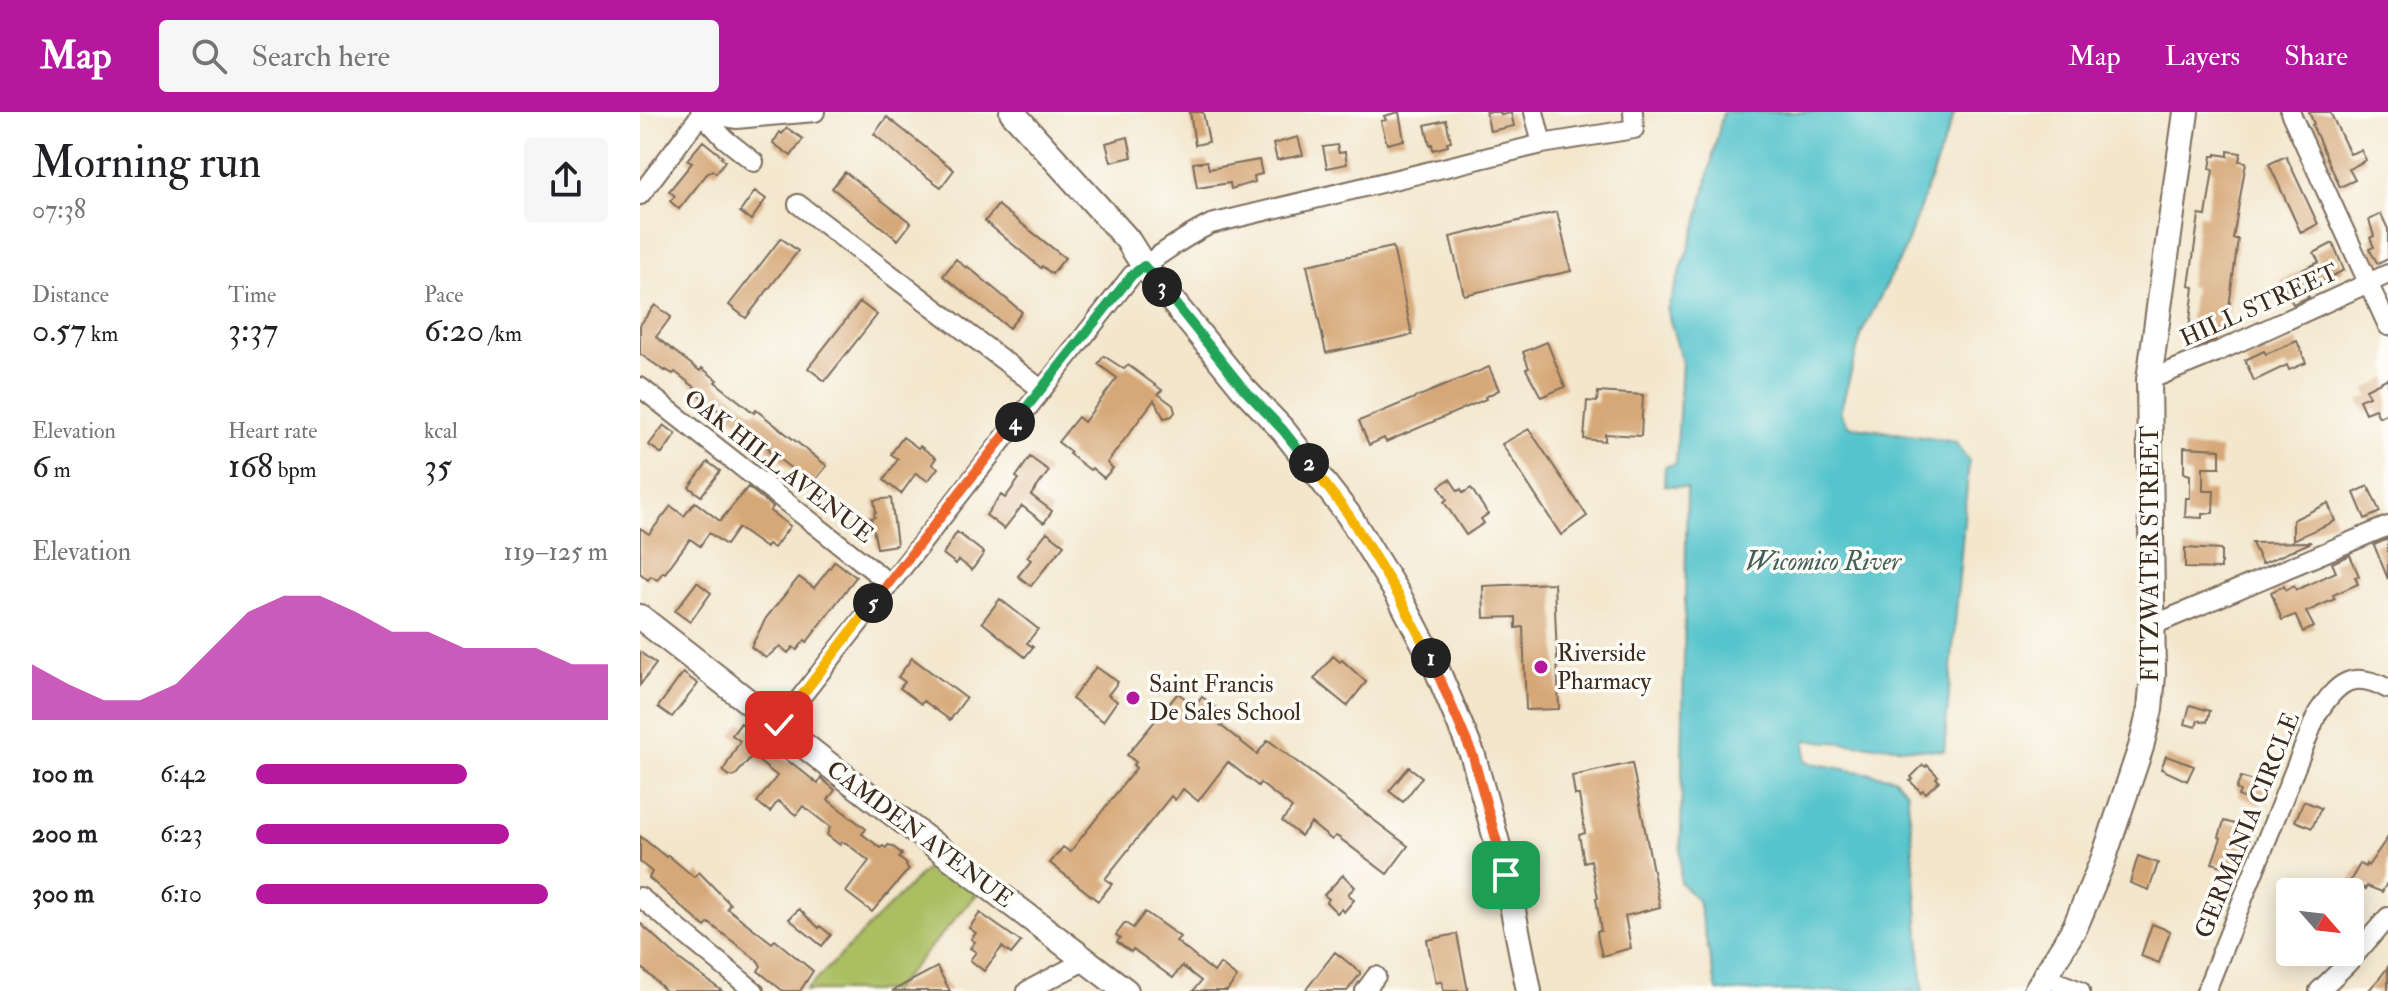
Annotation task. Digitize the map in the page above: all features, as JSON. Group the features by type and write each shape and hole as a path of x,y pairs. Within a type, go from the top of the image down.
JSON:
{"street":[{"path":"701,113 736,119 815,112"},
{"path":"1012,112 1127,239 1144,266 1242,387 1283,430 1348,514 1407,612 1435,665 1473,756 1506,875 1529,991"},
{"path":"1534,112 1542,144"},
{"name":"FITZWATER STREET","path":"2040,984 2075,927 2103,860 2141,747 2150,709 2153,675 2149,380 2186,112"},
{"path":"2290,112 2388,326"},
{"path":"701,113 725,139 754,162"},
{"path":"640,195 701,113"},
{"path":"779,725 1132,275 1185,237 1211,224 1634,121"},
{"path":"798,204 1041,389"},
{"name":"HILL STREET","path":"2149,380 2388,274"},
{"name":"OAK HILL AVENUE","path":"640,387 889,583"},
{"path":"2151,626 2388,526"},
{"name":"CAMDEN AVENUE","path":"640,617 1126,991"},
{"name":"GERMANIA CIRCLE","path":"2206,991 2317,714 2328,697 2349,680 2375,682 2388,689"},
{"path":"640,897 754,991"},
{"path":"2321,990 2388,917"},
{"path":"1027,991 1084,961"},
{"path":"2040,984 2080,991"}],"green space":[{"path":"936,859 978,893 892,991 805,991"}],"water":[{"name":"Wicomico River","path":"1723,112 1955,112 1904,251 1862,332 1840,412 1849,426 1955,442 1969,461 1944,751 1806,740 1805,762 1894,778 1907,792 1923,991 1717,991 1698,901 1680,882 1687,488 1664,485 1665,466 1676,464 1682,362 1667,310 1697,224"}],"building":[{"path":"1190,112 1203,112 1209,142 1195,145"},
{"path":"1399,112 1404,140 1387,144 1381,121 1386,120 1384,116"},
{"path":"1486,112 1511,113 1514,126 1490,131"},
{"path":"2309,112 2330,112 2350,154 2361,150 2366,160 2349,169 2355,180 2340,187"},
{"path":"887,117 954,170 941,187 874,134"},
{"path":"1446,120 1451,141 1447,142 1448,146 1433,150 1425,125"},
{"path":"787,128 803,139 791,156 773,143"},
{"path":"1128,137 1132,157 1111,162 1106,143"},
{"path":"1298,137 1303,155 1277,160 1273,144"},
{"path":"703,141 725,161 716,173 712,170 706,175 679,209 670,201 675,196 669,191 692,163 687,160"},
{"path":"1337,145 1339,153 1345,152 1347,164 1327,168 1323,147"},
{"path":"2228,151 2241,153 2239,161 2246,162 2233,239 2238,239 2226,330 2215,329 2215,340 2192,349 2187,346 2194,287 2189,286 2199,215 2206,216 2212,156 2228,156"},
{"path":"2286,156 2318,224 2301,233 2269,164"},
{"path":"1259,160 1262,174 1254,176 1255,182 1231,189 1230,183 1197,188 1193,163 1207,161 1209,169"},
{"path":"845,172 911,223 898,240 832,188"},
{"path":"755,191 766,199 751,220 740,212"},
{"path":"998,205 1065,258 1052,274 985,221"},
{"path":"1557,212 1571,271 1464,295 1450,237"},
{"path":"2381,214 2388,229 2388,259 2378,264 2369,249 2374,247 2370,238 2374,236 2369,220"},
{"path":"781,238 798,251 746,318 729,305"},
{"path":"2333,243 2344,270 2310,288 2306,292 2309,297 2293,304 2280,281 2319,262 2314,253"},
{"path":"1393,247 1412,335 1326,353 1307,265"},
{"path":"956,259 1022,312 1009,328 943,276"},
{"path":"860,302 877,315 825,381 808,368"},
{"path":"655,305 671,317 656,337 700,371 702,368 754,413 756,410 827,466 812,484 768,451 770,449 749,434 751,431 724,415 694,391 696,388 675,372 665,371 640,354 640,325"},
{"path":"2297,341 2306,363 2289,370 2287,365 2254,381 2245,360"},
{"path":"1547,342 1565,387 1541,397 1526,369 1529,368 1523,352"},
{"path":"1104,356 1124,369 1128,365 1162,390 1158,394 1173,405 1175,412 1164,418 1154,400 1107,463 1113,468 1104,478 1069,454 1071,452 1058,442 1078,417 1084,422 1117,378 1098,364"},
{"path":"1489,367 1499,390 1486,399 1386,442 1384,438 1369,445 1359,421"},
{"path":"2388,378 2388,413 2379,417 2375,409 2365,413 2359,400 2369,396 2366,389"},
{"path":"1598,392 1643,395 1641,436 1605,434 1605,441 1584,439 1587,401 1597,402"},
{"path":"664,425 676,434 662,454 649,445"},
{"path":"1529,429 1587,516 1561,535 1502,444"},
{"path":"903,437 936,458 932,464 938,468 928,481 916,473 901,494 884,480 898,459 891,454"},
{"path":"2184,447 2220,449 2220,467 2203,467 2203,491 2214,491 2213,513 2202,513 2202,518 2185,517 2186,498 2190,498 2190,475 2184,473"},
{"path":"1030,457 1049,471 1031,495 1052,511 1044,523 1022,506 1004,529 986,515 1001,495 1005,498"},
{"path":"708,462 720,471 701,496 689,487"},
{"path":"1450,479 1458,491 1461,489 1463,493 1471,488 1488,514 1481,519 1484,523 1466,535 1444,502 1447,499 1439,486"},
{"path":"2368,486 2380,512 2365,519 2354,493"},
{"path":"748,487 773,507 770,511 790,526 774,548 768,544 766,548 738,528 726,545 709,533 700,546 690,539 657,580 651,576 648,580 640,573 640,528 649,534 671,506 684,516 695,502 720,521"},
{"path":"891,498 897,545 877,548 871,518 875,517 876,512 874,500"},
{"path":"2328,503 2335,521 2293,540 2293,520"},
{"path":"957,532 984,553 972,570 959,560 956,564 943,554"},
{"path":"1047,532 1064,545 1031,586 1018,576 1031,560 1027,557"},
{"path":"2388,539 2388,579 2374,545"},
{"path":"2312,542 2262,564 2252,543"},
{"path":"2185,548 2221,550 2221,569 2185,568"},
{"path":"2350,555 2359,576 2355,577 2358,584 2306,612 2314,627 2303,632 2295,615 2282,620 2271,592 2284,586 2286,590 2294,586 2296,590 2336,572 2332,563"},
{"path":"835,561 856,577 807,642 805,640 797,650 793,647 788,653 780,646 766,658 751,647 766,618 799,577 814,588"},
{"path":"697,582 711,593 690,622 675,611"},
{"name":"Riverside Pharmacy","path":"1554,583 1559,709 1526,710 1523,627 1516,628 1516,617 1484,618 1483,586"},
{"path":"1000,599 1038,629 1027,643 1033,647 1025,657 982,622"},
{"path":"640,652 656,664 640,685"},
{"path":"1333,656 1340,662 1342,660 1366,682 1347,706 1314,679"},
{"path":"912,658 966,698 950,720 900,688 905,682 898,677"},
{"path":"1096,667 1118,682 1108,695 1117,701 1103,721 1072,699"},
{"path":"683,673 698,684 672,717 658,707"},
{"path":"1178,693 1195,706 1202,697 1226,715 1220,725 1257,754 1268,740 1408,846 1387,874 1338,837 1332,840 1311,823 1301,836 1282,821 1292,808 1228,762 1198,801 1183,789 1175,800 1171,796 1105,879 1112,884 1098,901 1050,863 1063,847 1070,852 1136,768 1133,765 1136,762 1127,755"},
{"path":"2190,705 2210,711 2207,722 2198,720 2196,727 2185,724"},
{"path":"741,723 818,784 821,778 835,790 828,800 866,829 862,834 881,848 892,846 902,854 899,858 909,869 872,912 846,892 869,861 846,843 840,845 827,835 830,827 803,806 796,815 778,801 770,812 757,802 777,776 752,756 735,776 723,771 740,741 732,735"},
{"path":"2166,756 2194,766 2187,781 2161,769"},
{"path":"1632,763 1660,907 1625,916 1631,948 1602,956 1597,931 1601,931 1598,898 1591,860 1584,862 1579,835 1585,833 1579,795 1575,795 1572,776"},
{"path":"1923,765 1938,776 1939,781 1926,793 1910,781"},
{"path":"1409,767 1422,777 1403,802 1389,791"},
{"path":"2241,777 2267,786 2260,805 2238,796 2240,791 2236,789"},
{"path":"2304,801 2321,808 2312,828 2295,821"},
{"path":"2224,821 2249,828 2248,831 2252,832 2236,870 2212,863"},
{"path":"640,836 694,877 699,872 730,904 727,908 772,943 775,940 813,971 800,991 783,991 758,971 761,966 758,961 709,923 705,927 649,878 652,872 640,862"},
{"path":"2388,837 2388,881 2382,892 2367,886 2364,888 2364,878 2352,878 2360,864 2368,866"},
{"path":"2138,856 2158,863 2149,890 2130,883"},
{"path":"1343,875 1355,887 1348,894 1354,900 1344,912 1341,909 1337,913 1326,902 1329,899 1324,895"},
{"path":"799,909 831,935 822,946 789,919"},
{"path":"1145,912 1180,937 1176,941 1214,972 1220,964 1237,977 1227,991 1193,991 1201,981 1182,966 1173,978 1133,949 1131,952 1117,942 1120,938 1116,935 1125,923 1133,928"},
{"path":"980,913 1021,942 1011,954 1002,947 984,971 970,960 976,952 970,948 975,942 971,939 976,933 969,928"},
{"path":"640,923 678,958 722,991 666,991 640,966"},
{"path":"2152,924 2170,931 2159,963 2141,956"},
{"path":"1457,934 1468,991 1444,991 1442,981 1436,983 1427,940"},
{"path":"1335,952 1360,972 1347,991 1305,991"},
{"path":"937,967 950,991 892,991"},
{"path":"2388,967 2388,991 2368,991 2378,980"}],"place":[{"name":"Riverside Pharmacy","path":"1541,667"},
{"name":"Saint Francis De Sales School","path":"1133,698"}],"route":[{"path":"779,725 1041,389 1132,275 1144,266 1242,387 1283,430 1348,514 1400,598 1435,665 1473,756 1506,875"}]}
